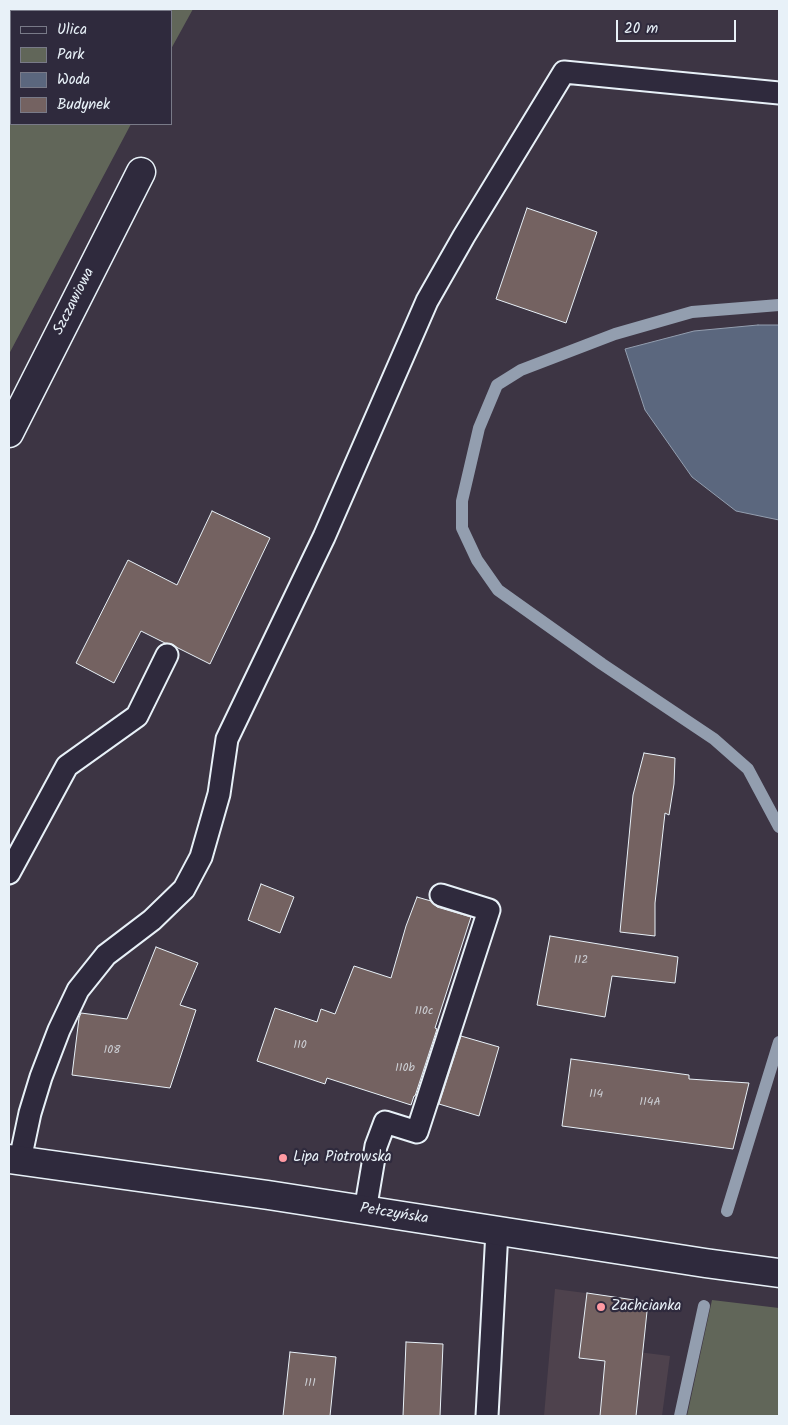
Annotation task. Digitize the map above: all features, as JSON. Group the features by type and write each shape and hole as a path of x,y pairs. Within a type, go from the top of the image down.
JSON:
{"main road":[{"name":"Szczawiowa","path":"9,433 141,172"},
{"name":"Pełczyńska","path":"15,1159 779,1273"}],"lane":[{"path":"15,1159 41,1077 59,1030 78,990 106,956 152,920 184,889 202,857 219,794 227,739 324,537 427,301 464,236 564,72 779,94"},
{"path":"9,873 67,766 137,716 167,655"},
{"path":"365,1210 376,1146 385,1122 416,1132 489,910 441,895"},
{"path":"487,1416 497,1231"}],"shaded area":[{"path":"555,1289 638,1300 630,1351 670,1356 662,1416 544,1416"}],"green space":[{"path":"9,9 193,9 172,47 172,10 10,10 10,125 130,125 9,354"},
{"path":"712,1300 779,1308 779,1416 687,1416"}],"water":[{"path":"779,325 779,520 736,511 692,477 645,410 625,349 694,331"}],"building":[{"path":"527,208 597,232 566,323 496,299"},
{"path":"212,511 270,538 210,664 172,644 165,643 141,631 114,683 76,663 128,560 177,585"},
{"path":"644,753 675,758 674,784 669,815 665,813 655,903 655,936 620,932 633,795"},
{"path":"261,884 294,897 280,933 248,920"},
{"path":"417,897 431,901 437,907 471,917 435,1028 437,1029 411,1105 327,1078 325,1084 257,1061 275,1008 317,1022 321,1009 335,1014 354,966 391,978 406,926"},
{"path":"550,936 678,957 675,983 612,976 605,1017 537,1005"},
{"path":"156,947 198,963 180,1005 196,1010 170,1088 72,1075 81,1013 127,1019"},
{"path":"461,1036 499,1047 479,1116 439,1104"},
{"path":"571,1059 689,1075 689,1079 749,1083 733,1149 562,1126"},
{"path":"587,1293 648,1302 636,1416 600,1416 605,1361 579,1358"},
{"path":"406,1342 443,1344 440,1416 403,1416"},
{"path":"290,1352 336,1357 330,1416 283,1416"}],"waterway":[{"path":"779,305 692,312 615,334 521,370 497,385 479,428 462,501 462,528 477,560 498,590 602,664 714,739 748,769 779,827"},
{"path":"727,1211 779,1042"},
{"path":"680,1416 704,1306"}],"place":[{"name":"Lipa Piotrowska","path":"283,1158"},
{"name":"Zachcianka","path":"601,1307"}]}
